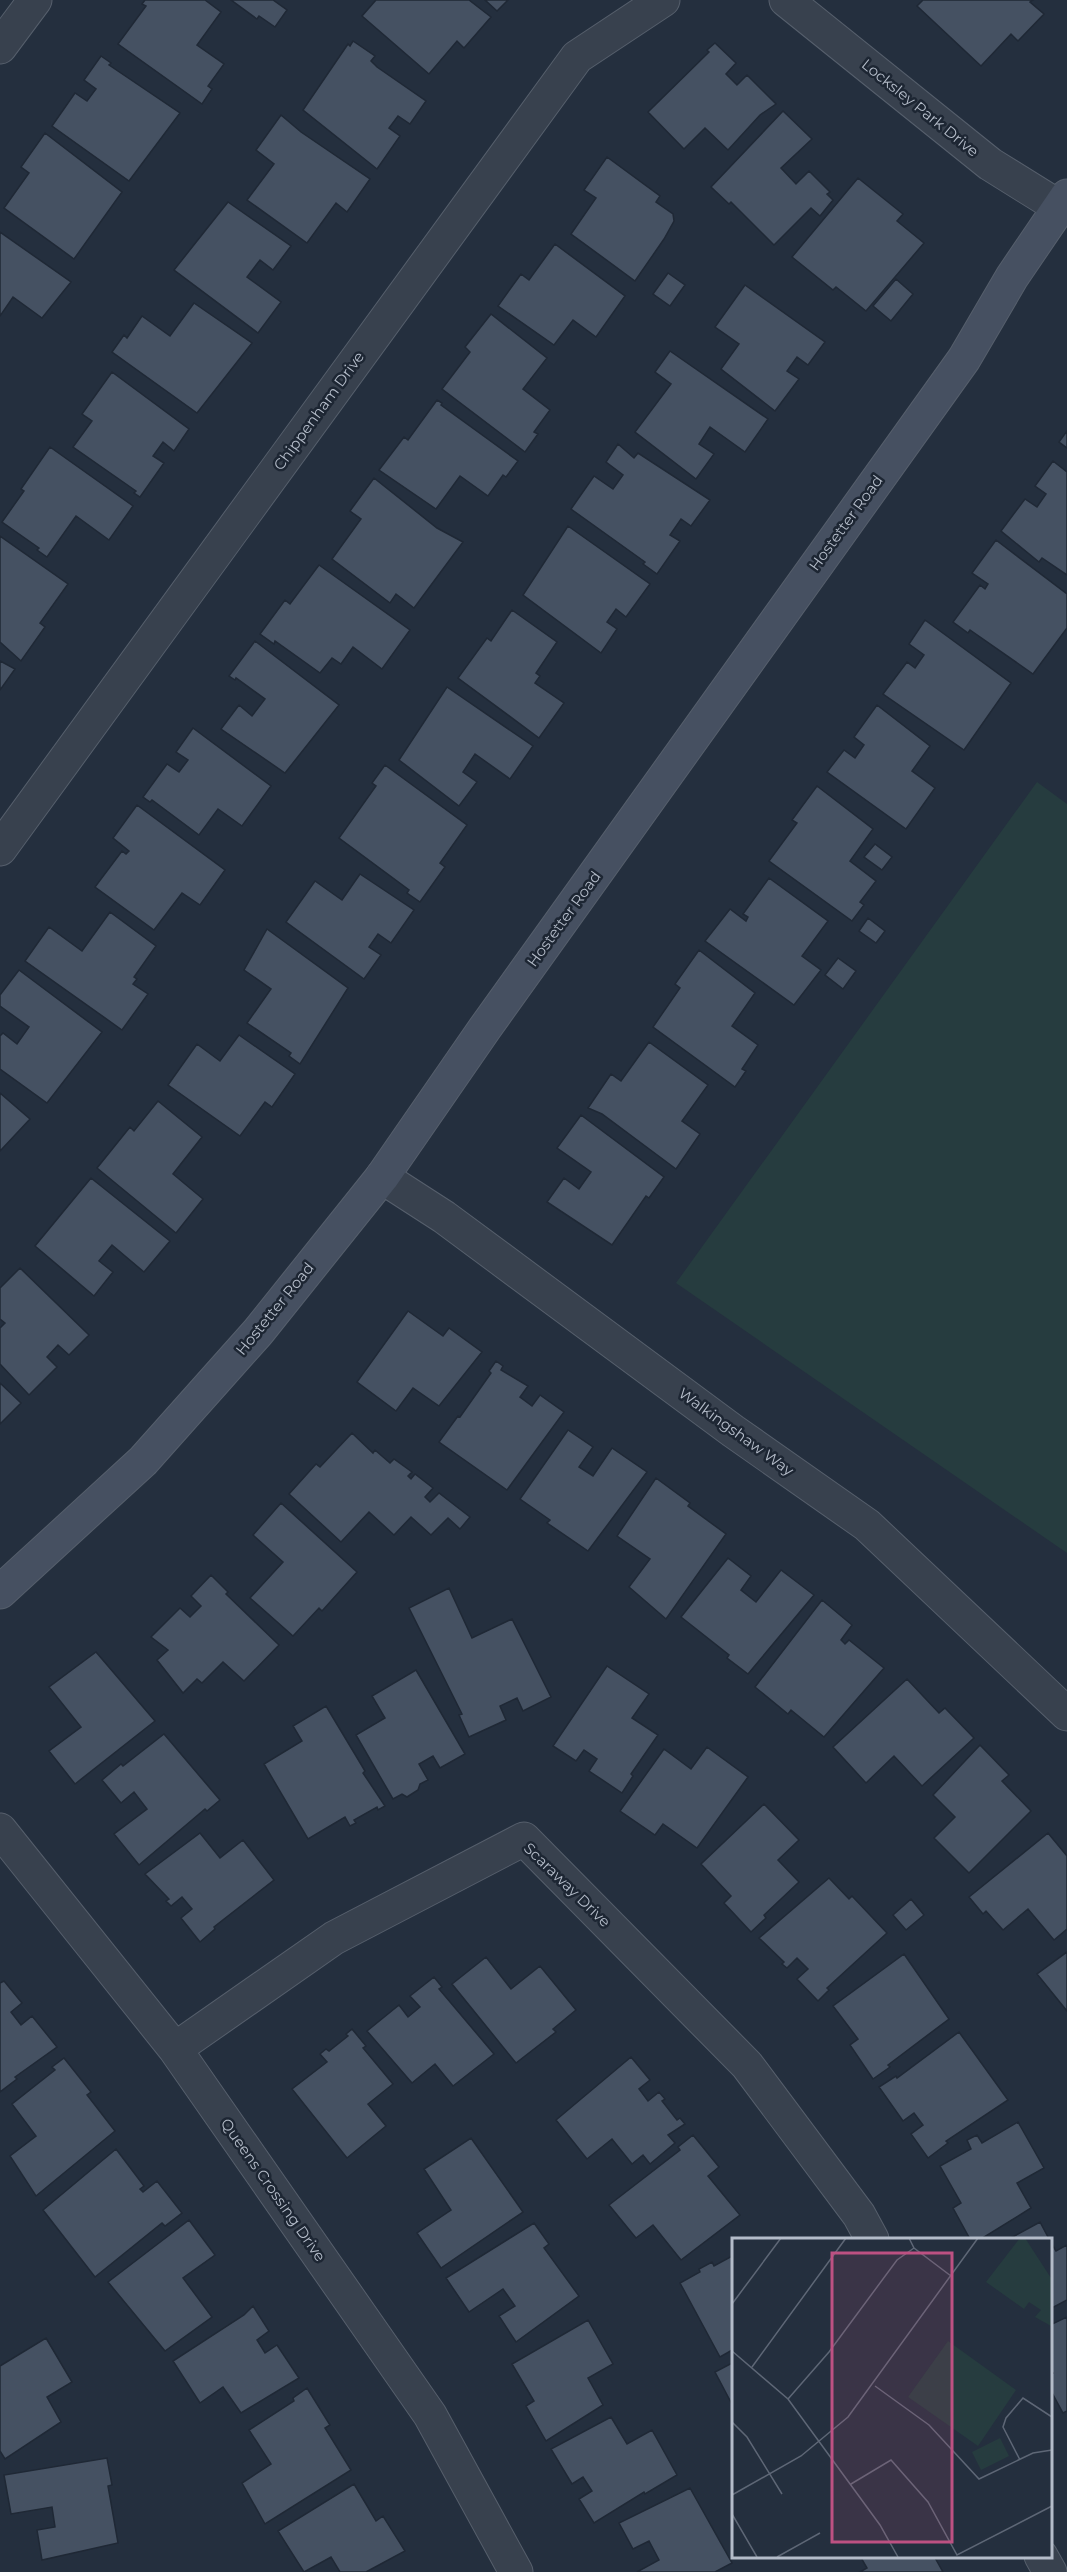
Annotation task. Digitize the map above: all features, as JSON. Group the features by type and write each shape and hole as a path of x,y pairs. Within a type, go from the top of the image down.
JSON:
{"main road":[{"name":"Hostetter Road","path":"0,1592 143,1461 258,1332 382,1177 492,1019 964,359 1012,277 1063,202"}],"street":[{"path":"0,47 34,0"},
{"name":"Chippenham Drive","path":"0,849 577,57 663,0"},
{"name":"Locksley Park Drive","path":"786,0 990,164 1063,202"},
{"name":"Walkingshaw Way","path":"382,1177 444,1217 733,1431 867,1525 1067,1714"},
{"name":"Queens Crossing Drive","path":"0,1830 175,2049 430,2415 516,2572"},
{"name":"Scaraway Drive","path":"175,2049 334,1938 524,1839 747,2065 859,2215 871,2238"},
{"path":"1042,2557 1050,2572"}],"green space":[{"path":"1037,782 1067,804 1067,1553 676,1283"}],"building":[{"path":"145,0 205,0 221,12 197,45 224,64 208,86 212,89 202,104 118,44 146,6 142,4"},
{"path":"231,0 273,0 287,10 275,27 259,16 257,19"},
{"path":"376,0 469,0 491,17 464,48 457,41 429,74 362,16"},
{"path":"485,0 508,0 497,11"},
{"path":"923,0 1033,0 1030,2 1044,14 1018,41 1011,34 981,66 917,6"},
{"path":"353,41 375,56 371,61 377,67 426,101 410,124 398,116 389,128 400,136 377,169 303,110 348,44 350,46"},
{"path":"715,43 736,63 726,74 737,85 747,75 776,104 760,115 728,150 705,128 684,149 648,112 709,52 707,50"},
{"path":"101,56 111,63 109,65 180,113 129,181 52,126 75,93 87,101 96,89 84,80"},
{"path":"783,111 812,139 781,168 796,184 809,171 830,192 827,194 833,200 820,216 811,208 774,245 731,202 729,204 711,187"},
{"path":"281,115 301,132 370,179 347,212 336,203 307,243 247,200 274,164 256,150"},
{"path":"45,133 122,192 74,259 4,208 29,173 21,167"},
{"path":"607,157 660,196 656,202 673,214 674,221 664,239 635,281 571,234 596,198 584,190"},
{"path":"858,178 903,214 897,221 924,243 866,311 836,287 833,290 792,257"},
{"path":"228,202 291,246 273,270 260,260 247,277 281,302 258,333 174,270"},
{"path":"0,232 71,282 42,318 13,297 0,316"},
{"path":"555,244 625,296 596,337 573,320 554,345 498,306 521,274 529,280"},
{"path":"668,273 685,285 670,306 653,294"},
{"path":"896,279 913,294 891,321 873,306"},
{"path":"745,285 825,342 808,365 797,357 787,371 799,379 775,411 721,369 739,344 715,327"},
{"path":"194,303 252,343 197,413 112,352 124,335 127,338 142,316 170,336"},
{"path":"491,314 547,358 523,389 550,410 534,432 538,434 525,452 442,389 470,352 465,347"},
{"path":"670,351 768,419 745,452 710,427 699,444 714,454 696,479 635,432 671,384 655,372"},
{"path":"112,372 189,429 174,451 163,442 153,456 164,463 140,497 134,493 136,491 73,447 92,421 82,414"},
{"path":"437,400 518,461 506,477 503,475 488,496 460,476 436,509 379,470 404,437 408,440"},
{"path":"1067,431 1067,448 1059,442"},
{"path":"618,444 634,458 638,453 710,500 691,526 681,519 670,535 680,541 657,574 643,564 645,562 571,509 594,476 613,489 623,475 606,462"},
{"path":"50,447 133,506 109,540 76,516 47,557 37,550 39,548 2,522 24,491 21,489"},
{"path":"1053,461 1067,472 1067,575 1042,558 1039,562 1001,531 1025,499 1037,507 1046,494 1035,486"},
{"path":"374,478 437,528 463,542 414,608 396,594 390,603 332,559 361,519 350,511"},
{"path":"568,526 650,584 626,617 616,609 607,622 617,629 601,653 523,595"},
{"path":"0,536 68,584 40,623 45,627 21,661 0,642"},
{"path":"996,540 1067,594 1067,628 1033,674 970,630 968,633 953,622 980,585 985,589 988,584 972,573"},
{"path":"319,565 410,630 382,669 353,647 341,664 332,658 320,673 275,641 274,644 260,634 285,600 290,604"},
{"path":"512,610 557,642 536,673 540,676 535,683 564,703 539,738 458,678 487,638 491,641"},
{"path":"925,620 1011,683 964,750 883,694 907,662 915,668 924,655 909,644"},
{"path":"255,641 339,705 285,773 221,729 239,705 252,716 265,699 236,678 235,680 229,676"},
{"path":"0,661 15,669 0,690"},
{"path":"447,687 533,746 510,779 475,754 463,772 477,782 459,806 399,760"},
{"path":"877,705 930,746 912,771 935,788 906,829 827,772 844,750 855,758 864,745 854,737"},
{"path":"193,728 271,786 242,826 218,809 199,835 152,800 150,802 143,797 167,764 179,772 188,760 176,752"},
{"path":"385,765 467,825 440,863 445,867 420,902 407,893 409,890 339,838 376,786 372,783"},
{"path":"817,786 873,829 850,861 876,881 860,902 864,905 852,921 769,861 797,823 792,820"},
{"path":"137,805 225,870 200,905 182,893 154,930 95,887 122,851 126,854 129,851 113,838"},
{"path":"875,844 892,857 882,870 864,857"},
{"path":"360,874 414,910 391,943 378,934 369,947 381,955 364,979 286,922 315,881 342,900"},
{"path":"769,878 828,921 802,956 821,970 794,1005 705,941 730,909 746,921 748,917 743,914"},
{"path":"110,912 156,946 134,977 137,979 133,984 148,994 122,1030 25,961 49,927 82,951"},
{"path":"868,918 885,931 876,943 859,931"},
{"path":"267,929 348,988 300,1064 289,1056 291,1053 247,1023 271,989 244,970"},
{"path":"699,950 755,993 732,1026 758,1045 742,1069 746,1071 735,1087 653,1027 680,988 675,984"},
{"path":"838,958 856,971 843,989 825,975"},
{"path":"19,970 102,1032 47,1103 0,1069 0,1036 3,1033 17,1044 29,1027 0,1006 0,995"},
{"path":"239,1035 295,1074 272,1107 265,1102 240,1136 168,1085 197,1044 220,1061"},
{"path":"649,1042 708,1085 682,1121 700,1134 676,1169 602,1114 588,1108 611,1074 621,1081"},
{"path":"0,1093 30,1119 0,1151"},
{"path":"158,1101 202,1137 173,1174 203,1199 176,1233 97,1168 130,1127 134,1131"},
{"path":"581,1115 664,1177 649,1198 646,1196 612,1245 547,1202 564,1178 579,1189 591,1172 557,1148"},
{"path":"91,1178 170,1241 144,1272 112,1245 99,1261 113,1272 94,1296 35,1246"},
{"path":"20,1268 89,1335 69,1355 58,1345 47,1357 57,1367 29,1395 0,1364 0,1328 5,1323 0,1319 0,1288"},
{"path":"408,1311 443,1336 449,1328 482,1352 439,1406 413,1388 396,1411 357,1382"},
{"path":"496,1361 503,1366 501,1370 528,1386 520,1397 532,1406 540,1395 564,1412 507,1490 439,1442 491,1373 489,1371"},
{"path":"0,1383 21,1403 0,1424"},
{"path":"568,1430 593,1447 579,1467 593,1476 612,1448 647,1472 588,1551 547,1523 550,1520 520,1499"},
{"path":"352,1433 373,1453 375,1450 390,1463 394,1459 412,1472 408,1476 411,1479 415,1474 433,1488 425,1497 430,1502 439,1493 470,1517 460,1529 448,1518 431,1535 411,1517 394,1535 369,1512 341,1542 289,1494 316,1464 320,1467"},
{"path":"656,1478 690,1503 688,1506 726,1534 666,1619 629,1587 650,1559 617,1536"},
{"path":"281,1503 357,1572 322,1611 319,1608 293,1636 250,1598 283,1562 253,1535"},
{"path":"728,1558 751,1576 741,1590 756,1602 781,1570 814,1595 748,1674 727,1658 729,1655 681,1617"},
{"path":"211,1575 228,1592 226,1594 279,1645 244,1681 223,1662 202,1683 197,1679 183,1693 157,1660 168,1650 151,1637 180,1608 190,1617 201,1606 191,1596"},
{"path":"449,1588 472,1638 512,1619 551,1697 523,1711 517,1698 500,1706 506,1720 469,1737 459,1715 462,1714 409,1608"},
{"path":"822,1600 852,1625 841,1640 845,1644 849,1640 884,1668 824,1737 791,1710 788,1714 755,1687"},
{"path":"96,1652 155,1721 75,1784 49,1751 81,1727 49,1687"},
{"path":"607,1666 649,1694 632,1718 658,1735 631,1774 633,1776 622,1793 589,1771 597,1759 584,1750 576,1761 553,1746"},
{"path":"416,1670 465,1754 440,1768 433,1756 419,1764 428,1780 420,1784 418,1790 407,1797 402,1794 393,1799 356,1735 385,1718 372,1696"},
{"path":"907,1679 939,1713 945,1708 974,1738 922,1786 894,1756 866,1783 833,1747"},
{"path":"326,1706 365,1771 363,1773 385,1806 378,1810 377,1807 354,1820 356,1823 350,1826 345,1817 308,1839 264,1764 302,1741 293,1726"},
{"path":"164,1734 220,1800 207,1811 205,1809 139,1865 114,1834 147,1809 134,1792 121,1803 102,1780"},
{"path":"980,1745 1009,1775 1002,1781 1031,1811 969,1873 934,1838 955,1817 933,1795"},
{"path":"707,1747 748,1777 697,1848 663,1824 655,1835 620,1811 664,1749 691,1769"},
{"path":"764,1804 799,1840 778,1860 799,1882 764,1915 766,1918 751,1932 724,1903 731,1896 701,1864"},
{"path":"200,1833 220,1858 243,1840 274,1880 214,1927 215,1929 200,1942 181,1918 192,1909 182,1897 171,1906 166,1901 169,1899 145,1874"},
{"path":"1048,1833 1067,1856 1067,1929 1054,1940 1028,1909 1003,1930 986,1911 983,1914 969,1897"},
{"path":"829,1878 849,1899 852,1896 887,1933 827,1988 829,1990 818,2001 797,1979 808,1969 797,1958 787,1968 782,1964 784,1962 759,1938"},
{"path":"911,1899 924,1915 906,1930 893,1915"},
{"path":"1067,1952 1067,2011 1037,1974"},
{"path":"904,1954 949,2019 873,2079 850,2045 858,2039 833,2006"},
{"path":"486,1957 511,1989 540,1966 576,2010 553,2029 556,2032 516,2063 452,1984"},
{"path":"434,1977 442,1987 439,1989 494,2054 453,2086 435,2064 412,2083 367,2031 399,2005 408,2017 420,2007 410,1996"},
{"path":"4,1981 22,2003 11,2012 21,2025 32,2016 57,2047 15,2077 17,2079 0,2092 0,1983"},
{"path":"352,2029 366,2046 363,2048 393,2084 368,2104 386,2126 347,2158 292,2089 327,2062 320,2054 326,2049 329,2051 348,2036 346,2034"},
{"path":"959,2032 1008,2100 946,2141 948,2143 928,2158 911,2134 923,2125 914,2113 903,2121 879,2087 896,2076 897,2078"},
{"path":"631,2057 650,2080 639,2089 648,2101 659,2092 665,2099 662,2101 677,2120 680,2118 685,2124 668,2135 675,2143 650,2164 643,2155 632,2164 612,2139 587,2159 556,2120"},
{"path":"64,2058 91,2092 87,2095 115,2131 36,2196 10,2156 36,2136 12,2104 55,2070 52,2067"},
{"path":"1018,2122 1044,2168 1017,2183 1031,2208 983,2238 969,2238 953,2208 961,2203 940,2166 971,2149 967,2140 977,2135 982,2143"},
{"path":"693,2135 719,2167 708,2176 740,2215 681,2260 653,2225 636,2238 609,2205 680,2150 678,2147"},
{"path":"471,2138 523,2212 441,2268 417,2233 451,2210 424,2169"},
{"path":"116,2149 144,2186 140,2189 143,2192 157,2181 182,2213 165,2226 162,2223 95,2277 43,2210"},
{"path":"189,2220 215,2255 183,2278 212,2317 165,2351 108,2282"},
{"path":"1040,2222 1048,2238 1011,2238"},
{"path":"534,2223 549,2244 544,2248 579,2296 516,2342 499,2316 515,2306 503,2289 469,2312 446,2278"},
{"path":"1052,2244 1056,2251 1067,2245 1067,2300 1052,2308"},
{"path":"732,2256 732,2350 720,2357 680,2283 712,2262 714,2266"},
{"path":"253,2306 269,2331 257,2340 265,2353 277,2345 299,2378 241,2413 223,2387 200,2403 173,2361 244,2315"},
{"path":"1067,2317 1067,2411 1063,2413 1052,2393 1052,2324"},
{"path":"588,2320 613,2364 588,2378 603,2405 546,2441 526,2406 534,2401 512,2364"},
{"path":"46,2338 72,2382 47,2397 61,2422 5,2459 0,2451 0,2366"},
{"path":"732,2363 732,2404 715,2372"},
{"path":"307,2388 330,2425 325,2428 351,2470 265,2524 242,2483 271,2464 249,2430 294,2401 293,2398"},
{"path":"611,2417 627,2444 652,2430 677,2475 645,2494 644,2492 594,2523 579,2499 592,2491 583,2477 572,2484 551,2449"},
{"path":"107,2458 112,2485 108,2486 118,2543 42,2560 37,2530 55,2527 52,2507 11,2514 4,2475"},
{"path":"354,2484 376,2521 383,2516 405,2551 366,2572 340,2572 331,2557 304,2572 278,2531"},
{"path":"690,2488 732,2563 715,2572 637,2572 659,2560 649,2541 633,2549 619,2523"},
{"path":"861,2557 935,2557 943,2572 860,2572 867,2568"}]}
